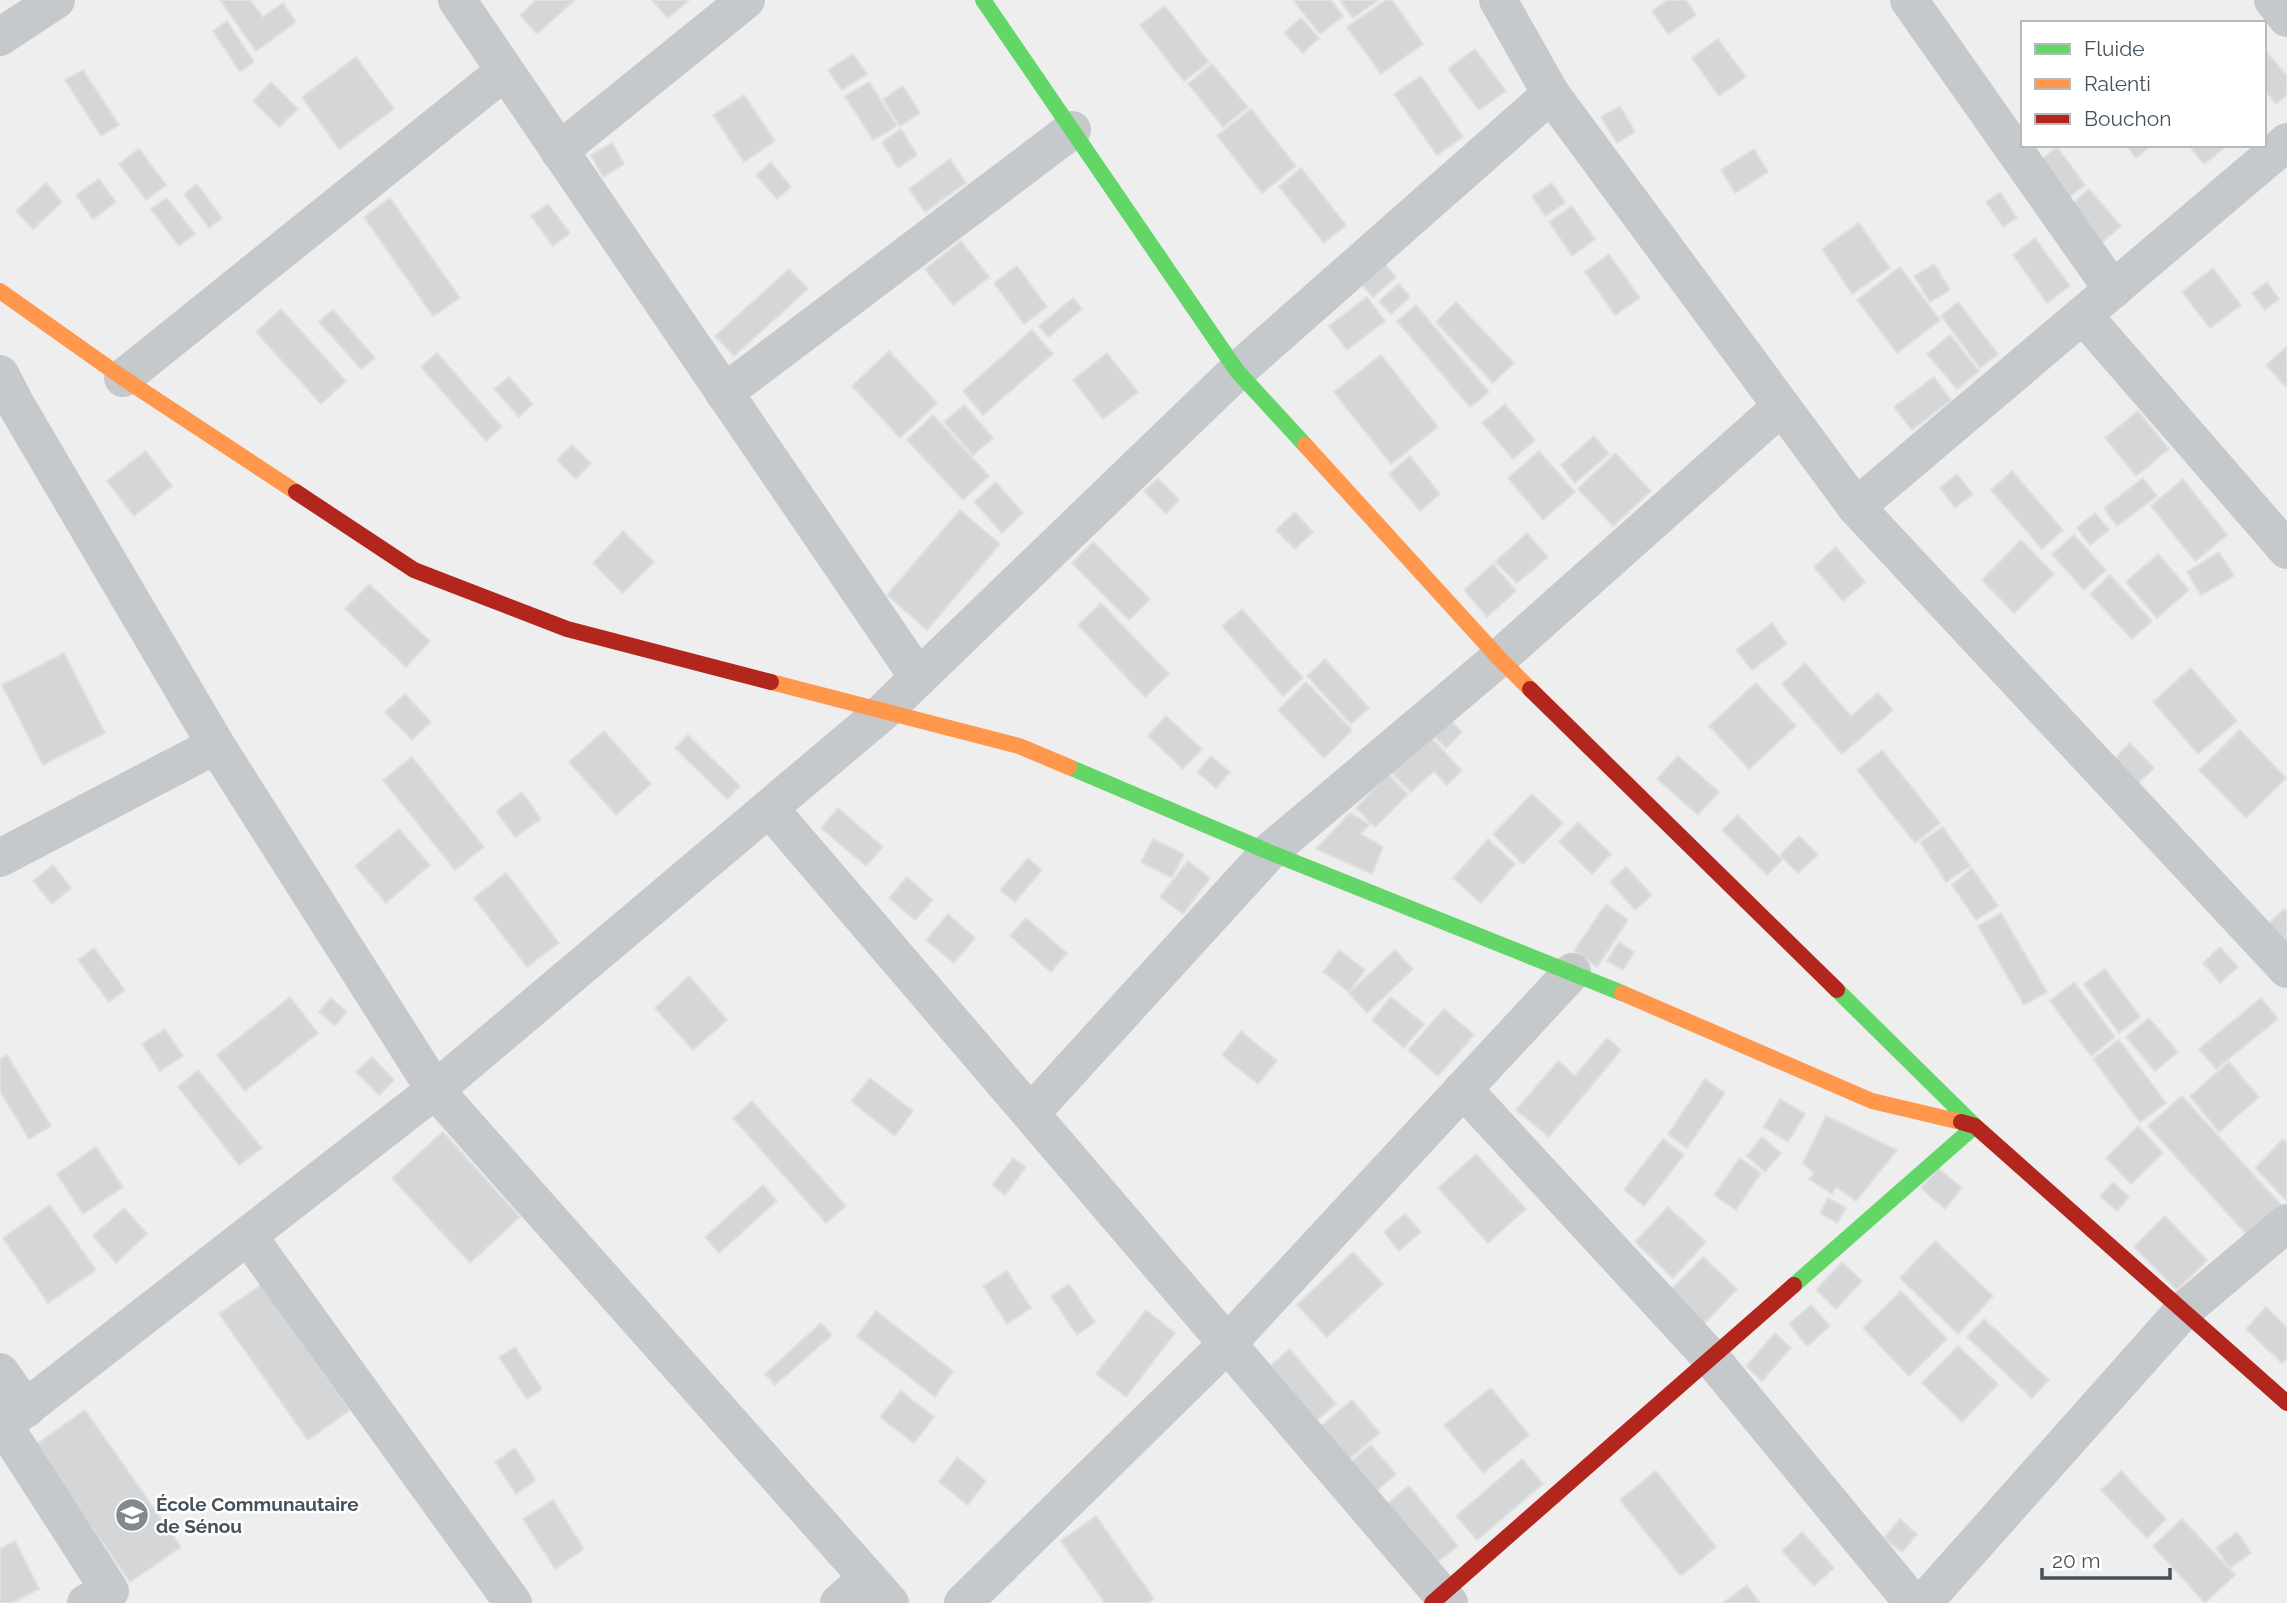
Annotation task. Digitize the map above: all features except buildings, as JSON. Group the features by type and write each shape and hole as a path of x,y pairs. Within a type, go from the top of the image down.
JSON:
{"street":[{"path":"0,37 56,0"},
{"path":"457,0 918,677"},
{"path":"559,151 746,0"},
{"path":"984,0 1237,371 1499,658 1975,1126 2287,1403"},
{"path":"1498,0 1550,94 1856,507 2287,969"},
{"path":"1909,0 2113,290"},
{"path":"2273,0 2287,18"},
{"path":"124,378 505,71"},
{"path":"10,1421 435,1090 884,712 1237,371 1550,94"},
{"path":"724,393 1072,130"},
{"path":"1856,507 2287,142"},
{"path":"0,291 124,378 414,570 566,629 1019,746 1269,852 1572,972 1872,1101 1975,1126"},
{"path":"2083,315 2287,550"},
{"path":"5,399 216,745 435,1090 879,1591 839,1603"},
{"path":"1031,1113 1269,852 1499,658 1781,407"},
{"path":"0,858 216,745"},
{"path":"769,808 1227,1344 1441,1600 1975,1126"},
{"path":"963,1603 1227,1344 1572,972"},
{"path":"1463,1089 1711,1358 1913,1603"},
{"path":"1923,1603 2182,1312 2287,1223"},
{"path":"248,1236 513,1603"},
{"path":"0,1372 10,1421 110,1591 86,1603"}],"traffic: fast":[{"path":"983,0 1237,371 1305,445"},
{"path":"1069,767 1269,852 1622,993"},
{"path":"1794,1285 1975,1126 1837,990"}],"traffic: slow":[{"path":"0,291 123,378 296,492"},
{"path":"1305,445 1530,689"},
{"path":"771,682 1019,746 1069,767"},
{"path":"1622,993 1872,1101 1961,1122"}],"traffic: jam":[{"path":"296,492 414,570 567,629 771,682"},
{"path":"1530,689 1837,990"},
{"path":"1961,1122 1975,1126 2287,1403"},
{"path":"1432,1603 1794,1285"}],"place":[{"name":"École Communautaire de Sénou","path":"132,1515"}]}
